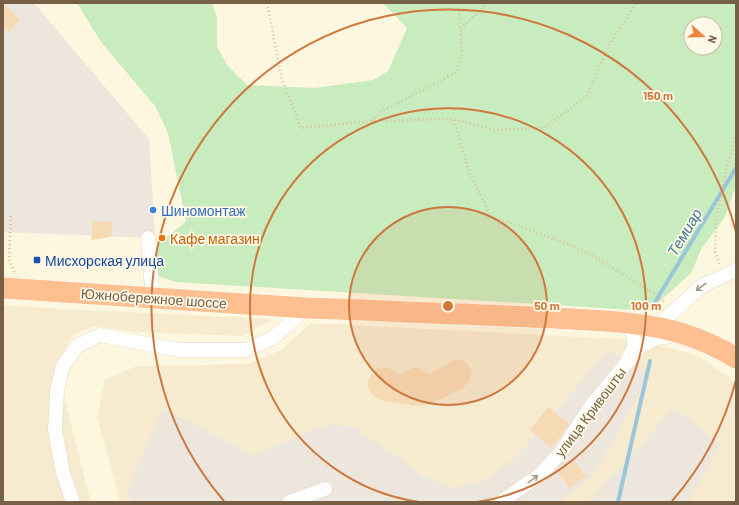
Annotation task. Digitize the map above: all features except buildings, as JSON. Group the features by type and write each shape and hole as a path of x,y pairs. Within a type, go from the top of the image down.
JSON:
{"highway":[{"name":"Южнобережное шоссе","path":"7,285 55,279 152,289 307,301 342,309 517,316 619,322 674,322 736,358"},
{"name":"Южнобережное шоссе","path":"7,285 307,301 594,312 658,318 674,322 716,339 736,351"}],"street":[{"path":"148,238 152,289"},
{"path":"674,322 703,285 736,270"},
{"path":"73,502 63,472 55,429 56,391 63,366 77,346 100,335 179,350 245,350 273,338 307,301"},
{"path":"619,322 633,332 634,348 621,370"},
{"name":"улица Кривошты","path":"501,502 541,474 562,451 590,407 641,346 657,338 674,322"},
{"path":"289,502 326,489"}],"path":[{"path":"267,3 282,80 302,128 372,121 453,119 494,130 544,128 586,96 608,47 636,3"},
{"path":"460,29 487,3"},
{"path":"372,121 380,112 456,73 462,53 459,9"},
{"path":"453,119 469,172 491,216 579,248 651,292 674,322"},
{"path":"722,276 715,251 716,220 728,162 736,136"},
{"path":"7,285 11,216"}],"shaded area":[{"path":"3,3 34,3 149,139 155,237 148,238 3,232"},
{"path":"3,305 273,319 242,336 135,332 93,326 72,336 56,367 91,502 3,502"},
{"path":"311,323 641,340 698,356 736,382 736,502 120,502 97,416 105,379 137,366 248,364 281,350"},
{"path":"608,349 649,377 593,476 560,502 132,502 127,491 163,408 254,456 307,432 334,424 355,428 391,452 422,476 455,488 482,482 516,457"},
{"path":"674,408 720,444 688,502 589,502"}],"green space":[{"path":"77,3 212,3 217,17 217,47 227,65 247,85 314,88 373,80 388,71 407,28 383,3 736,3 736,186 725,217 702,248 691,273 649,311 175,282 150,273 160,243 186,221 168,133 155,106 101,42"}],"waterway":[{"name":"Темиар","path":"652,307 736,168"},
{"name":"Темиар","path":"618,502 650,361"}],"place":[{"name":"Шиномонтаж","path":"153,210"},
{"name":"Кафе магазин","path":"162,238"},
{"name":"Мисхорская улица","path":"37,260"}]}
